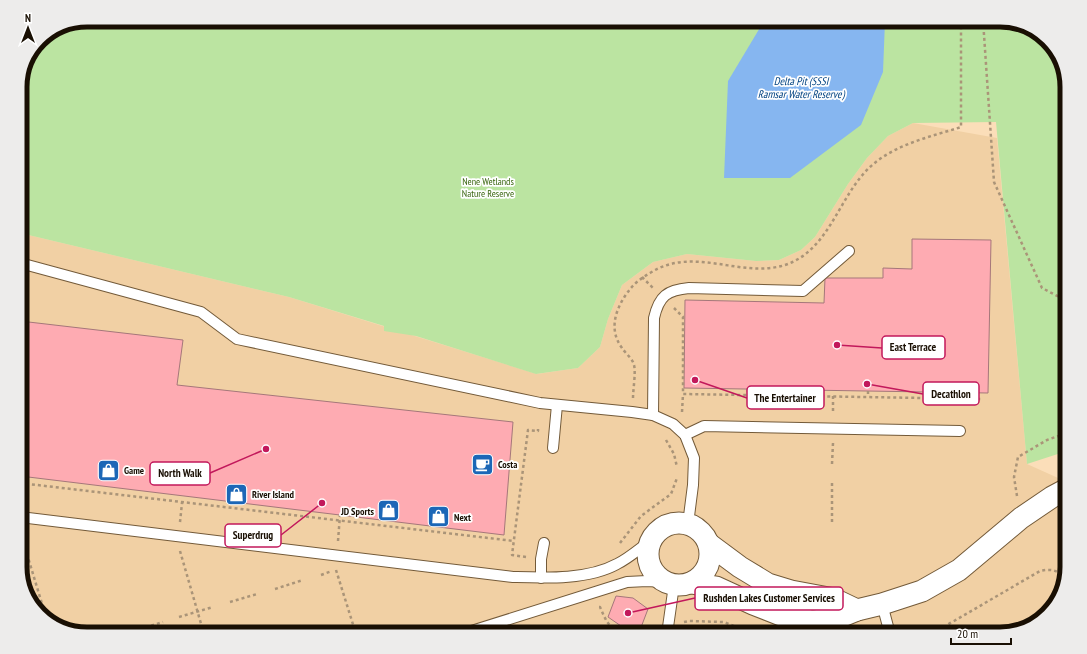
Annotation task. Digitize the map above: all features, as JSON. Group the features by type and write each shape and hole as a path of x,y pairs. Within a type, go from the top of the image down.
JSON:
{"street":[{"path":"676,583 699,578 708,565 710,553 709,544 704,535 696,528 679,522 670,523 662,527 655,533 650,541 647,550 648,561 656,576 676,583 716,587 782,615 812,621 835,619 857,610 882,604 922,591 959,570 1021,518 1060,493"},
{"path":"709,544 740,567 768,584 791,591 834,599 857,610"}],"lane":[{"path":"653,415 654,318 657,306 662,297 677,289 689,288 803,291 849,251"},
{"path":"27,265 201,312 237,339 540,403 653,415 674,424 685,435 694,458 693,485 688,524"},
{"path":"553,448 558,404"},
{"path":"685,435 704,426 960,431"},
{"path":"27,519 513,577 541,578 585,575 606,569 616,565 650,541"},
{"path":"541,578 541,559 544,543"},
{"path":"484,627 627,582 647,581 676,583 668,627"},
{"path":"882,604 888,627"}],"path":[{"path":"633,400 634,364 616,339 614,327 617,312 632,286 642,277 657,268 679,262 692,261 766,269 785,265 800,259 809,253 817,245 831,224 856,181 871,166 888,153 920,140 961,127 961,27"},
{"path":"983,27 994,182 1042,288 1060,297"},
{"path":"642,277 655,290"},
{"path":"671,305 683,317 682,412 680,416"},
{"path":"703,388 703,394"},
{"path":"748,389 748,395"},
{"path":"803,390 803,396"},
{"path":"868,391 868,397"},
{"path":"944,392 944,399"},
{"path":"682,394 982,400"},
{"path":"833,396 833,418"},
{"path":"532,558 512,556 528,430 538,431 539,424"},
{"path":"1021,518 1014,477 1018,456 1047,440 1060,435"},
{"path":"664,436 674,454 677,471"},
{"path":"832,464 833,436"},
{"path":"618,544 641,516 671,494 677,476"},
{"path":"832,482 832,522"},
{"path":"27,484 339,522 514,541"},
{"path":"182,503 178,536 179,547 202,627"},
{"path":"337,546 340,515"},
{"path":"27,554 43,607"},
{"path":"321,575 336,568 354,627"},
{"path":"946,627 1040,571 1050,569 1059,573"},
{"path":"275,589 303,580"},
{"path":"230,602 257,594"},
{"path":"594,608 600,607 611,627"},
{"path":"179,617 213,608"},
{"path":"680,624 689,621 724,622 736,627"},
{"path":"147,627 163,622"}],"shaded area":[{"path":"913,123 997,138 1027,464 1060,479 1060,567 1058,583 1048,604 1037,615 1030,619 1016,625 1000,627 87,627 71,625 50,615 33,594 27,571 27,235 289,297 537,374 578,368 600,347 608,319 622,285 653,262 687,254 756,261 779,260 801,250 815,237 848,184 867,158 888,136"}],"green space":[{"name":"Nene Wetlands Nature Reserve","path":"87,27 1000,27 1016,29 1037,39 1048,50 1058,71 1060,83 1060,453 1027,464 996,122 913,123 888,136 867,158 848,184 815,237 801,250 779,260 756,261 687,254 653,262 622,285 608,319 600,347 578,368 536,374 416,336 384,331 384,326 289,297 27,235 27,83 33,60 39,50 41,48 48,48 48,41 57,35 75,28"}],"water":[{"name":"Delta Pit (SSSI Ramsar Water Reserve)","path":"760,27 885,27 883,72 861,125 790,178 724,178 728,81"}],"building":[{"path":"912,239 991,240 988,393 684,388 685,300 824,303 825,278 883,278 883,268 912,269"},
{"path":"27,322 183,340 177,385 513,422 504,535 27,477"},
{"path":"616,596 633,598 648,609 641,627 621,626 608,617"}],"place":[{"name":"East Terrace","path":"837,345"},
{"name":"The Entertainer","path":"695,380"},
{"name":"Decathlon","path":"867,384"},
{"name":"North Walk","path":"266,449"},
{"name":"Costa","path":"483,464"},
{"name":"Game","path":"109,470"},
{"name":"River Island","path":"237,494"},
{"name":"Superdrug","path":"322,503"},
{"name":"JD Sports","path":"389,511"},
{"name":"Next","path":"438,517"},
{"name":"Rushden Lakes Customer Services","path":"628,613"}]}
